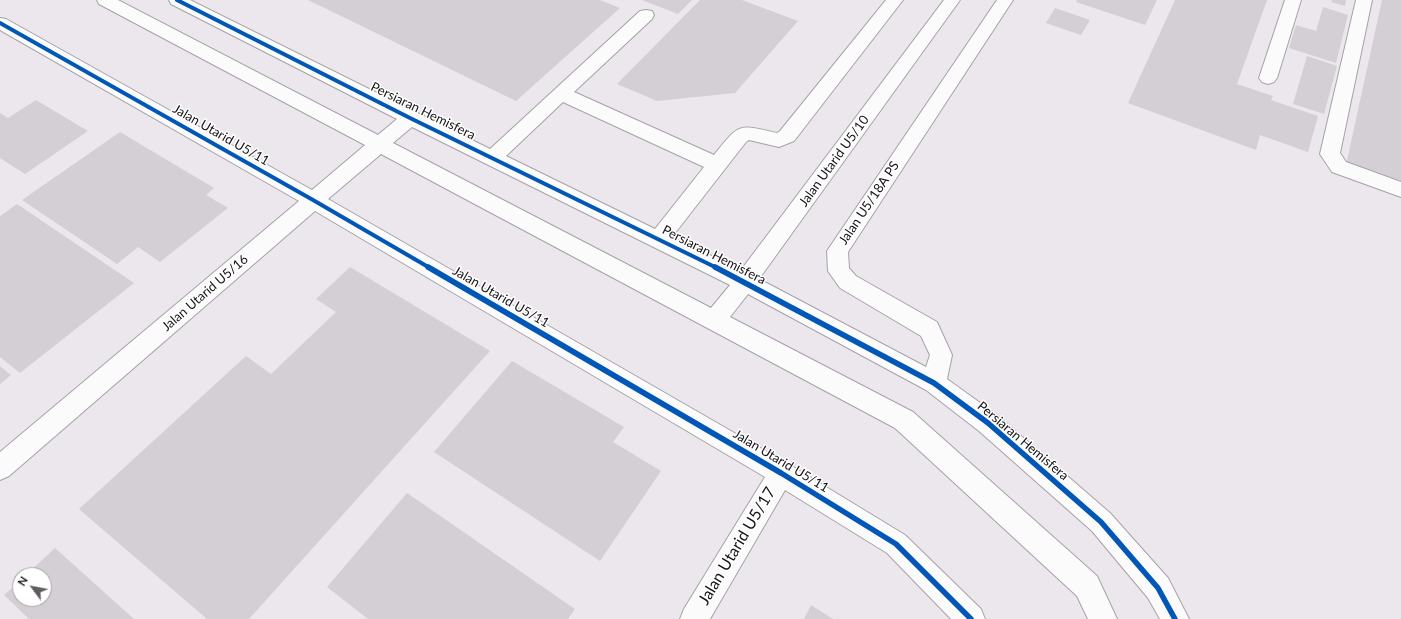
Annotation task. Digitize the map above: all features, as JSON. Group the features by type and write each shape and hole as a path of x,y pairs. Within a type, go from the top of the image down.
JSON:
{"street":[{"path":"105,0 904,420 1087,586 1103,619"},
{"name":"Persiaran Hemisfera","path":"177,0 410,118 745,282 934,383 988,423 1101,522 1158,588 1175,619"},
{"path":"659,239 739,137 747,133 779,140 787,136 895,0"},
{"name":"Jalan Utarid U5/10","path":"714,320 745,282 952,0"},
{"name":"Jalan U5/18A PS","path":"934,383 941,355 929,329 848,282 839,271 837,251 1005,0"},
{"path":"1268,78 1293,0"},
{"path":"1364,0 1330,154 1339,167 1401,190"},
{"path":"492,158 646,15"},
{"name":"Jalan Utarid U5/11","path":"5,31 314,200 781,473 896,544 972,619"},
{"path":"561,94 717,165"},
{"name":"Jalan Utarid U5/16","path":"0,468 410,118"},
{"name":"Jalan Utarid U5/17","path":"694,619 781,473"}],"building":[{"path":"308,0 600,0 620,8 516,101"},
{"path":"642,0 692,0 678,14"},
{"path":"700,0 742,0 798,21 735,93 657,101 617,84"},
{"path":"1077,0 1157,0 1145,25 1076,2"},
{"path":"1175,0 1267,0 1237,84 1273,96 1271,100 1318,116 1308,152 1260,135 1256,150 1128,103"},
{"path":"1332,0 1346,0 1345,6 1331,2"},
{"path":"1382,0 1401,0 1401,184 1346,165"},
{"path":"1323,7 1348,15 1336,63 1289,48 1296,25 1316,31"},
{"path":"1055,8 1090,20 1081,35 1046,23"},
{"path":"1307,56 1337,66 1324,114 1293,104"},
{"path":"36,100 88,131 25,174 0,158 0,113 8,118"},
{"path":"120,132 214,188 206,195 228,208 160,262 138,247 117,264 22,200"},
{"path":"17,204 134,283 20,373 0,357 0,216"},
{"path":"350,267 490,351 249,619 207,619 79,509 246,356 271,374 336,312 316,299"},
{"path":"512,361 624,427 613,442 661,471 600,561 434,452"},
{"path":"0,366 11,375 0,384"},
{"path":"407,493 575,609 568,619 368,619 327,587"},
{"path":"55,548 134,619 29,619 16,607 52,607 52,567 35,567"},
{"path":"12,588 12,603 4,595"},
{"path":"811,605 833,619 804,619"}],"cycle path":[{"path":"177,0 410,118 745,282 934,383 988,423 1101,522 1158,588 1175,619"},
{"path":"0,23 313,200 781,473 896,544 971,619"}]}
